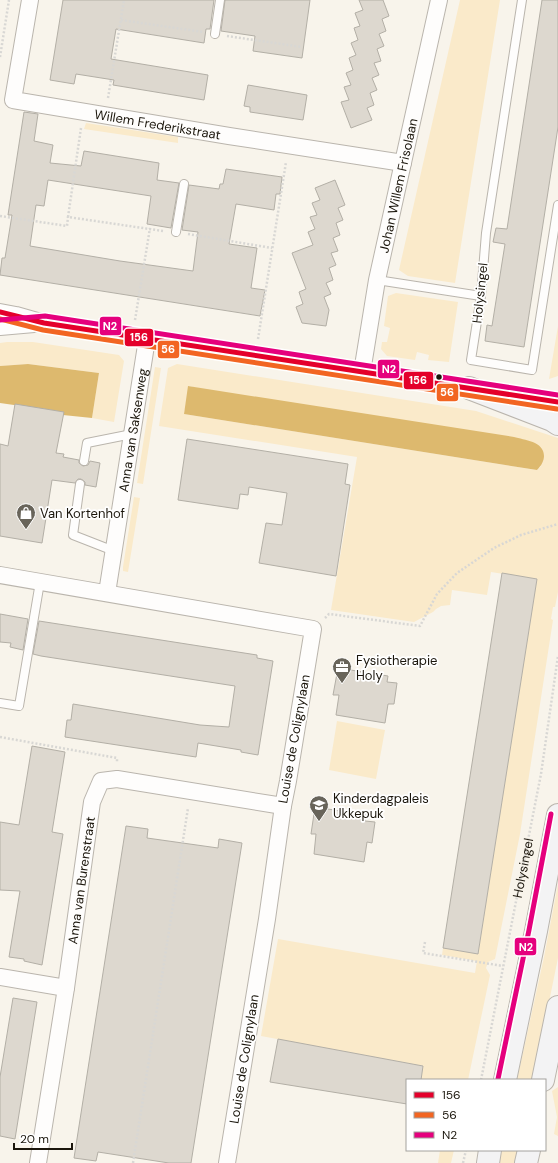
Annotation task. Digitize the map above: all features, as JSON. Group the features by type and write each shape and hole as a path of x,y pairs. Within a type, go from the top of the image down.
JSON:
{"street":[{"name":"Willem Frederikstraat","path":"30,0 13,100 289,146 402,163"},
{"name":"Johan Willem Frisolaan","path":"362,372 377,280 439,0"},
{"path":"0,312 44,323 558,402"},
{"path":"0,328 44,323"},
{"name":"Anna van Saksenweg","path":"107,593 132,434 140,338"},
{"path":"469,388 552,420 558,424"},
{"path":"0,575 313,629"},
{"name":"Louise de Colignylaan","path":"227,1163 267,919 283,806 313,629"},
{"name":"Anna van Burenstraat","path":"38,1163 66,988 92,802 101,782 117,779 283,806"},
{"name":"Holysingel","path":"505,1079 536,932 558,815"},
{"path":"0,977 66,988"},
{"path":"543,1079 558,1007"},
{"path":"488,1163 490,1151"},
{"path":"526,1163 529,1151"}],"lane":[{"path":"215,34 220,0"},
{"name":"Holysingel","path":"522,0 486,233 481,296 471,360 532,370 558,205"},
{"path":"176,232 184,184"},
{"path":"377,280 481,296"},
{"path":"84,461 87,443 132,434"},
{"path":"80,484 73,536 114,551"},
{"path":"0,703 19,706 40,582"}],"path":[{"path":"0,58 9,0"},
{"path":"105,116 124,0"},
{"path":"0,216 67,226 84,112"},
{"path":"256,355 289,146"},
{"path":"68,217 150,228 272,248"},
{"path":"140,338 150,228"},
{"path":"313,629 329,614 420,626 437,594 457,573 494,548 521,535 558,524"},
{"name":"Holysingel","path":"481,1079 541,774 558,656"},
{"path":"0,737 117,758 117,779"},
{"path":"133,1163 191,791"},
{"path":"425,942 423,953 503,966"},
{"path":"463,1163 466,1151"}],"shaded area":[{"path":"460,0 500,0 455,283 408,276 399,270"},
{"path":"86,123 178,137 178,143 84,129"},
{"path":"396,293 458,302 449,362 428,360 429,355 417,352 415,360 387,356 381,349 382,342 387,342 390,328 384,326 388,296"},
{"path":"558,326 558,376 549,379"},
{"path":"33,342 119,355 124,361 114,422 92,418 99,373 28,364 0,366 0,343"},
{"path":"28,364 99,373 92,418 63,415 63,412 0,403 0,366"},
{"path":"177,364 476,411 558,438 558,592 551,619 553,620 520,834 495,959 488,962 486,968 490,975 468,1079 421,1079 423,1066 261,1036 278,939 475,973 477,961 442,955 443,948 478,954 537,579 491,572 487,595 452,590 450,605 441,606 414,622 331,610 357,457 159,426 168,368","holes":["189,386 541,466 537,470 184,414"]},
{"path":"155,367 161,368 143,484 137,483"},
{"path":"188,386 514,437 528,440 537,444 543,451 544,458 537,470 184,414"},
{"path":"134,497 140,498 128,572 123,571 123,567"},
{"path":"337,721 385,730 376,779 329,770"},
{"path":"558,884 558,958 533,1079 517,1079 544,957"},
{"path":"558,1087 558,1136 554,1134 557,1117 552,1091"},
{"path":"440,1151 454,1151 451,1163 438,1163"},
{"path":"502,1151 519,1151 516,1163 499,1163"}],"building":[{"path":"63,0 214,0 210,29 206,29 204,43 116,29 111,59 208,75 204,100 113,85 114,80 76,74 74,84 50,80"},
{"path":"225,0 310,0 302,58 253,51 255,36 221,31"},
{"path":"359,0 383,0 389,16 382,19 386,31 379,34 384,46 377,49 381,61 374,63 379,75 372,78 377,90 370,93 374,105 367,108 372,120 351,128 341,102 349,100 344,87 351,85 346,73 353,70 349,58 356,55 351,43 358,40 354,28 360,26 355,13 363,10"},
{"path":"542,0 558,0 558,127 524,347 485,341 487,325 492,326 505,244 493,242 496,228 507,229"},
{"path":"248,85 307,95 303,120 250,112 250,107 244,106"},
{"path":"24,112 38,114 34,141 53,145 50,163 81,166 84,151 159,163 157,180 179,183 171,228 147,224 151,196 48,180 44,206 36,205 30,246 193,271 198,232 182,230 189,185 219,189 220,184 223,184 226,169 282,177 280,194 276,194 274,210 236,204 229,244 257,248 251,288 265,290 260,316 0,275 2,258 5,258 12,215 8,215"},
{"path":"335,180 345,205 338,208 343,220 336,223 340,235 333,238 338,251 331,253 336,265 329,268 333,280 326,283 331,294 324,297 329,310 326,326 302,323 296,307 303,304 299,292 306,289 292,253 313,245 308,232 315,229 310,217 317,215 312,203 320,200 315,188"},
{"path":"15,404 64,412 56,453 64,454 63,457 79,460 79,463 83,466 88,465 90,461 100,463 96,487 85,485 85,482 81,479 78,479 75,483 52,480 42,543 0,536 0,444 8,446"},
{"path":"187,439 348,464 345,484 350,485 336,576 259,563 266,523 282,525 287,493 249,487 248,495 240,494 238,509 178,500"},
{"path":"502,573 537,579 478,954 443,948"},
{"path":"0,614 28,619 23,650 10,647 11,643 0,642"},
{"path":"39,621 257,655 257,658 273,661 258,755 241,752 241,750 198,743 196,757 65,737 67,720 71,720 73,704 200,725 229,727 235,686 33,654"},
{"path":"338,668 388,676 387,682 397,683 394,704 388,704 385,723 336,715 339,695 333,695"},
{"path":"32,746 65,752 52,832 63,834 42,965 24,961 24,959 9,957 20,891 0,890 0,822 19,825"},
{"path":"315,807 366,815 365,821 375,822 372,843 367,842 364,862 314,854 316,834 311,834"},
{"path":"126,826 148,829 147,838 218,848 219,839 242,843 191,1163 169,1163 98,1152 96,1161 74,1158"},
{"path":"13,998 37,1002 15,1139 0,1136 0,1077"},
{"path":"278,1039 423,1066 421,1079 406,1079 406,1104 270,1082"}],"transit line":[{"name":"156","path":"0,312 44,323 558,402"},
{"name":"N2","path":"0,320 45,316 558,395"},
{"name":"56","path":"0,319 43,330 557,409"},
{"name":"N2","path":"498,1079 551,814"}],"place":[{"name":"Van Kortenhof","path":"26,530"},
{"name":"Fysiotherapie Holy","path":"342,684"},
{"name":"Kinderdagpaleis Ukkepuk","path":"319,822"}]}
